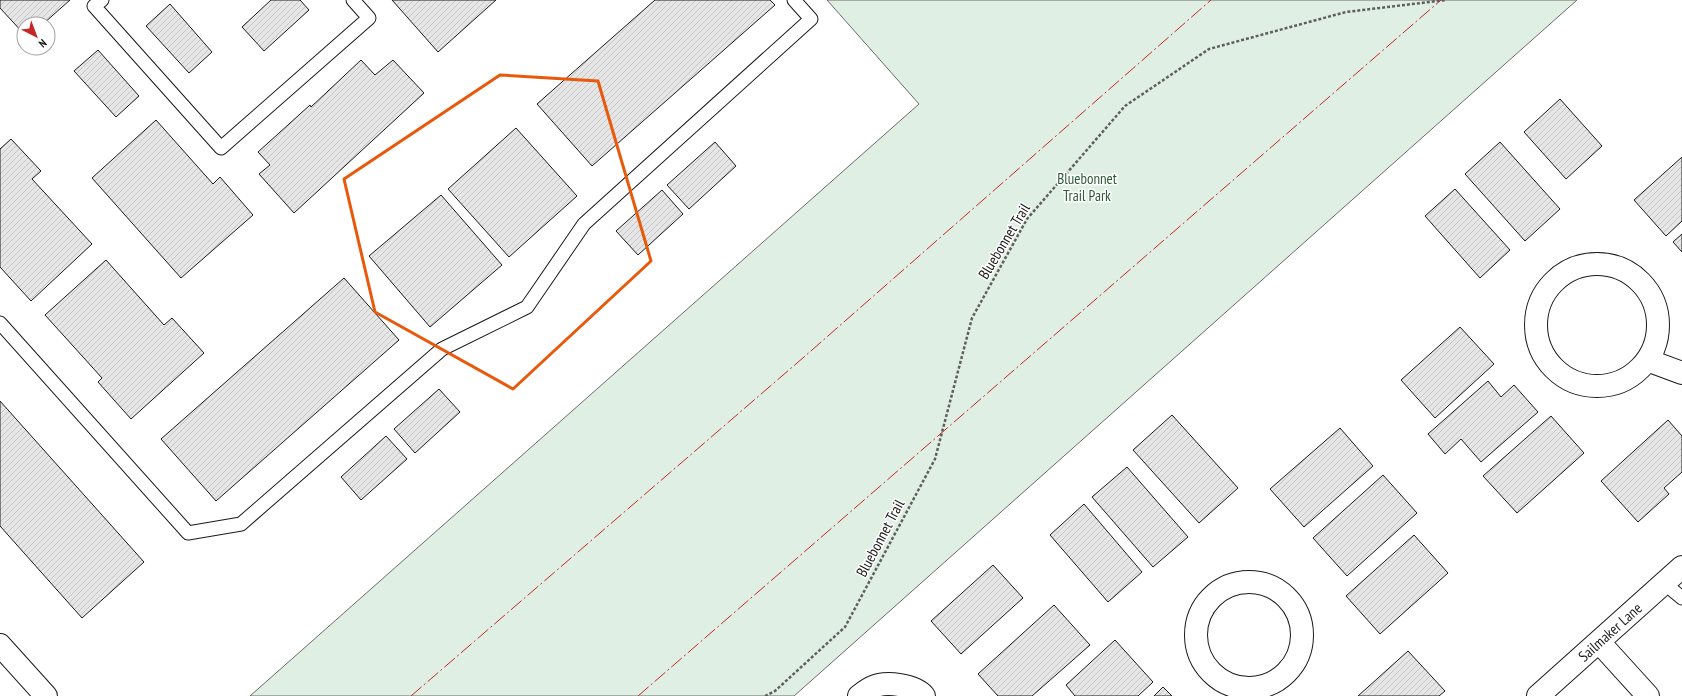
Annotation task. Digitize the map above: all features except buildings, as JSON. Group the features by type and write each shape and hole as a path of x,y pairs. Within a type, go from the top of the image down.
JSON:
{"street":[{"path":"1589,264 1610,264 1628,272 1644,285 1654,302 1658,322 1656,342 1647,360 1633,375 1614,384 1594,386 1574,382 1557,372 1544,356 1536,337 1535,317 1542,298 1553,282 1570,269 1589,264"},
{"path":"1647,360 1682,373"},
{"name":"Sailmaker Lane","path":"1538,696 1682,567"},
{"path":"1251,581 1272,586 1289,598 1300,616 1303,636 1298,657 1272,691 1226,684 1209,671 1198,653 1195,633 1200,612 1212,595 1230,584 1251,581"},
{"path":"1599,642 1648,696"},
{"path":"0,645 46,696"},
{"path":"859,696 874,686 898,684 922,693 924,696"}],"lane":[{"path":"102,0 94,6 221,148 368,18 354,0"},
{"path":"2,329 188,533 241,524 442,349 527,307 584,224 811,19 794,0"},
{"path":"1664,583 1682,598"}],"path":[{"name":"Bluebonnet Trail","path":"765,696 775,691 845,627 935,459 972,318 1027,219 1125,106 1209,49 1346,12 1446,0"}],"highlighted area":[{"path":"500,75 598,81 651,261 513,389 375,312 344,179"}],"green space":[{"name":"Bluebonnet Trail Park","path":"827,0 1577,0 794,696 250,696 919,104"}],"power":[{"path":"411,696 804,357 1211,0"},
{"path":"638,696 1441,0"}]}
